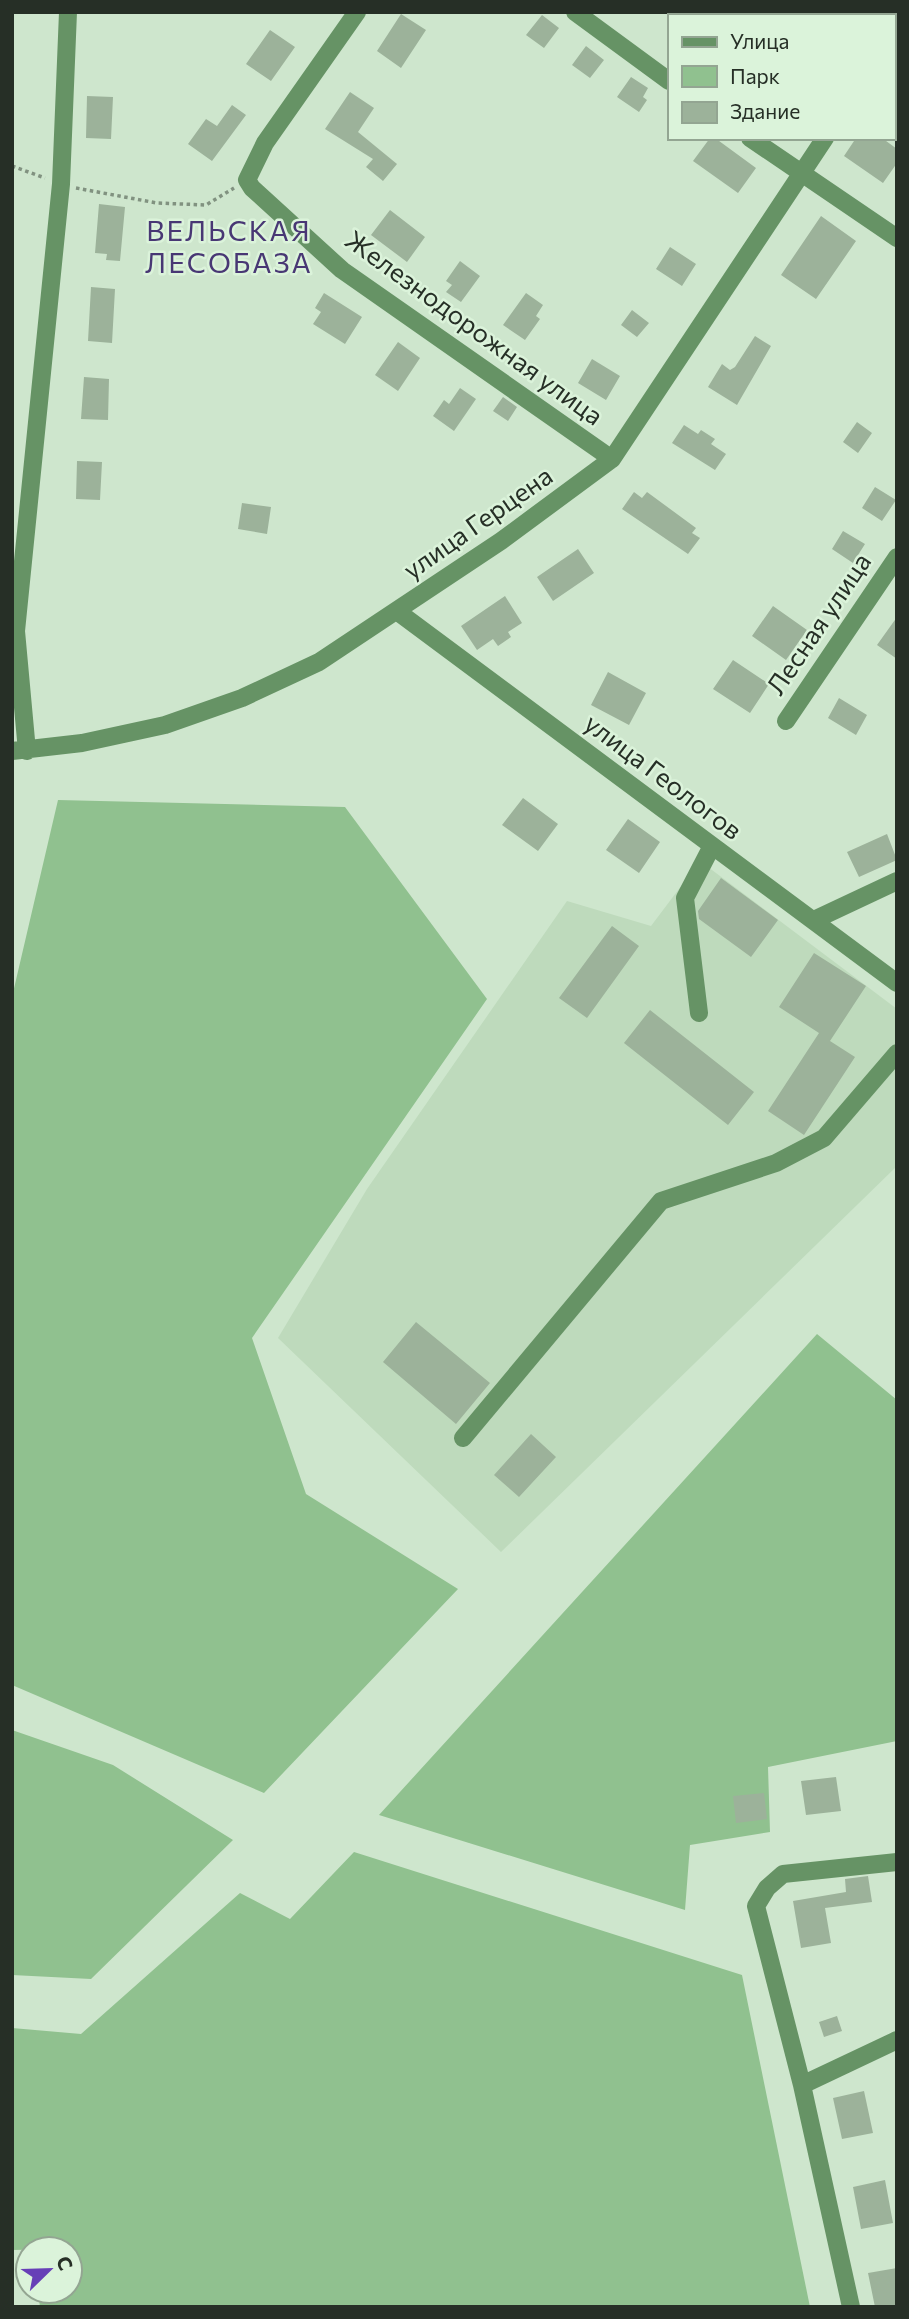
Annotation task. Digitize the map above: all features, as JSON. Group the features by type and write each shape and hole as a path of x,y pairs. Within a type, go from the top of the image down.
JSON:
{"street":[{"path":"20,751 16,631 61,184 68,12"},
{"path":"247,180 265,143 357,12"},
{"path":"575,12 668,79"},
{"path":"753,140 897,238"},
{"name":"улица Герцена","path":"20,751 165,725 242,698 319,662 398,612 612,459 824,140"},
{"name":"Железнодорожная улица","path":"247,180 252,188 342,270 612,459"},
{"name":"Лесная улица","path":"786,721 897,557"},
{"name":"улица Геологов","path":"398,612 897,983"},
{"path":"699,1013 685,898 712,846"},
{"path":"814,920 897,881"},
{"path":"463,1438 661,1201 776,1163 824,1138 897,1053"},
{"path":"851,2307 802,2085 757,1906 767,1888 783,1874 897,1862"},
{"path":"802,2085 897,2040"}],"path":[{"path":"12,166 61,184 157,203 206,205 247,180"}],"shaded area":[{"path":"700,861 897,1009 897,1166 501,1552 278,1338 367,1189 567,901 651,926"}],"green space":[{"path":"58,800 345,807 487,999 252,1338 306,1494 458,1589 264,1793 12,1685 12,997"},
{"path":"817,1334 897,1400 897,1741 768,1767 770,1832 690,1845 685,1910 379,1815"},
{"path":"12,1730 113,1765 233,1840 91,1979 12,1975"},
{"path":"354,1852 742,1975 810,2307 40,2307 84,2305 84,2235 14,2235 12,2250 12,2028 81,2034 240,1893 290,1919"}],"building":[{"path":"401,14 426,30 401,68 377,51"},
{"path":"542,15 559,28 544,48 526,35"},
{"path":"270,30 295,47 271,81 246,64"},
{"path":"586,46 604,60 590,78 572,65"},
{"path":"631,77 648,88 643,97 647,100 639,112 617,97"},
{"path":"350,92 374,108 358,132 397,164 383,181 366,167 373,159 325,129"},
{"path":"87,96 113,97 111,139 86,138"},
{"path":"232,105 246,115 212,161 188,144 206,119 217,126"},
{"path":"709,140 718,140 756,168 738,193 693,161"},
{"path":"855,140 885,140 897,149 897,163 883,183 844,156"},
{"path":"99,204 125,207 120,261 106,260 107,254 95,253"},
{"path":"390,210 425,237 407,262 371,235"},
{"path":"821,216 856,241 816,299 781,275"},
{"path":"670,247 696,264 682,286 656,269"},
{"path":"460,261 480,276 461,302 446,292 452,285 446,281"},
{"path":"91,287 115,289 112,343 88,341"},
{"path":"324,293 362,317 345,344 313,324 321,312 315,308"},
{"path":"526,293 543,305 536,316 540,319 525,340 503,325"},
{"path":"632,310 649,323 637,337 621,325"},
{"path":"755,336 771,346 737,405 708,387 722,364 730,370 735,367"},
{"path":"398,342 420,358 398,391 375,375"},
{"path":"592,359 620,376 606,400 578,383"},
{"path":"84,377 109,379 108,420 81,419"},
{"path":"460,388 476,399 454,431 433,416 444,400 449,404"},
{"path":"503,397 517,407 508,421 493,411"},
{"path":"857,422 872,433 858,453 843,442"},
{"path":"684,425 698,434 701,430 715,439 711,444 726,454 715,470 672,443"},
{"path":"77,461 102,462 100,500 76,499"},
{"path":"875,487 896,500 882,521 862,508"},
{"path":"634,492 642,498 647,492 696,528 692,533 700,538 688,554 622,509"},
{"path":"242,503 271,507 267,534 238,529"},
{"path":"843,531 865,544 853,563 832,549"},
{"path":"578,549 594,573 553,601 537,577"},
{"path":"505,596 522,623 508,632 511,637 498,646 493,639 477,650 461,626"},
{"path":"773,606 807,630 786,660 752,636"},
{"path":"897,617 897,659 877,645"},
{"path":"733,660 769,684 750,713 713,689"},
{"path":"608,672 646,693 629,725 591,705"},
{"path":"839,698 867,715 856,735 828,718"},
{"path":"523,798 558,824 538,851 502,825"},
{"path":"628,819 660,842 639,873 606,850"},
{"path":"887,834 897,860 859,877 847,852"},
{"path":"721,878 778,920 751,957 699,919 698,911"},
{"path":"612,926 639,946 587,1018 559,998"},
{"path":"814,953 866,986 830,1041 855,1057 804,1135 768,1111 819,1033 779,1007"},
{"path":"650,1010 754,1092 728,1125 624,1043"},
{"path":"416,1322 490,1383 456,1424 383,1362"},
{"path":"531,1434 556,1457 519,1497 494,1475"},
{"path":"836,1777 841,1811 806,1815 801,1781"},
{"path":"764,1793 767,1819 736,1823 733,1796"},
{"path":"868,1876 872,1902 825,1908 831,1943 801,1948 793,1901 846,1892 845,1879"},
{"path":"837,2016 842,2031 824,2037 819,2022"},
{"path":"864,2091 873,2133 842,2139 833,2098"},
{"path":"885,2180 893,2223 861,2229 853,2187"},
{"path":"897,2268 897,2307 875,2307 868,2273"}],"district":[{"name":"ВЕЛЬСКАЯ ЛЕСОБАЗА","path":"229,247"}]}
